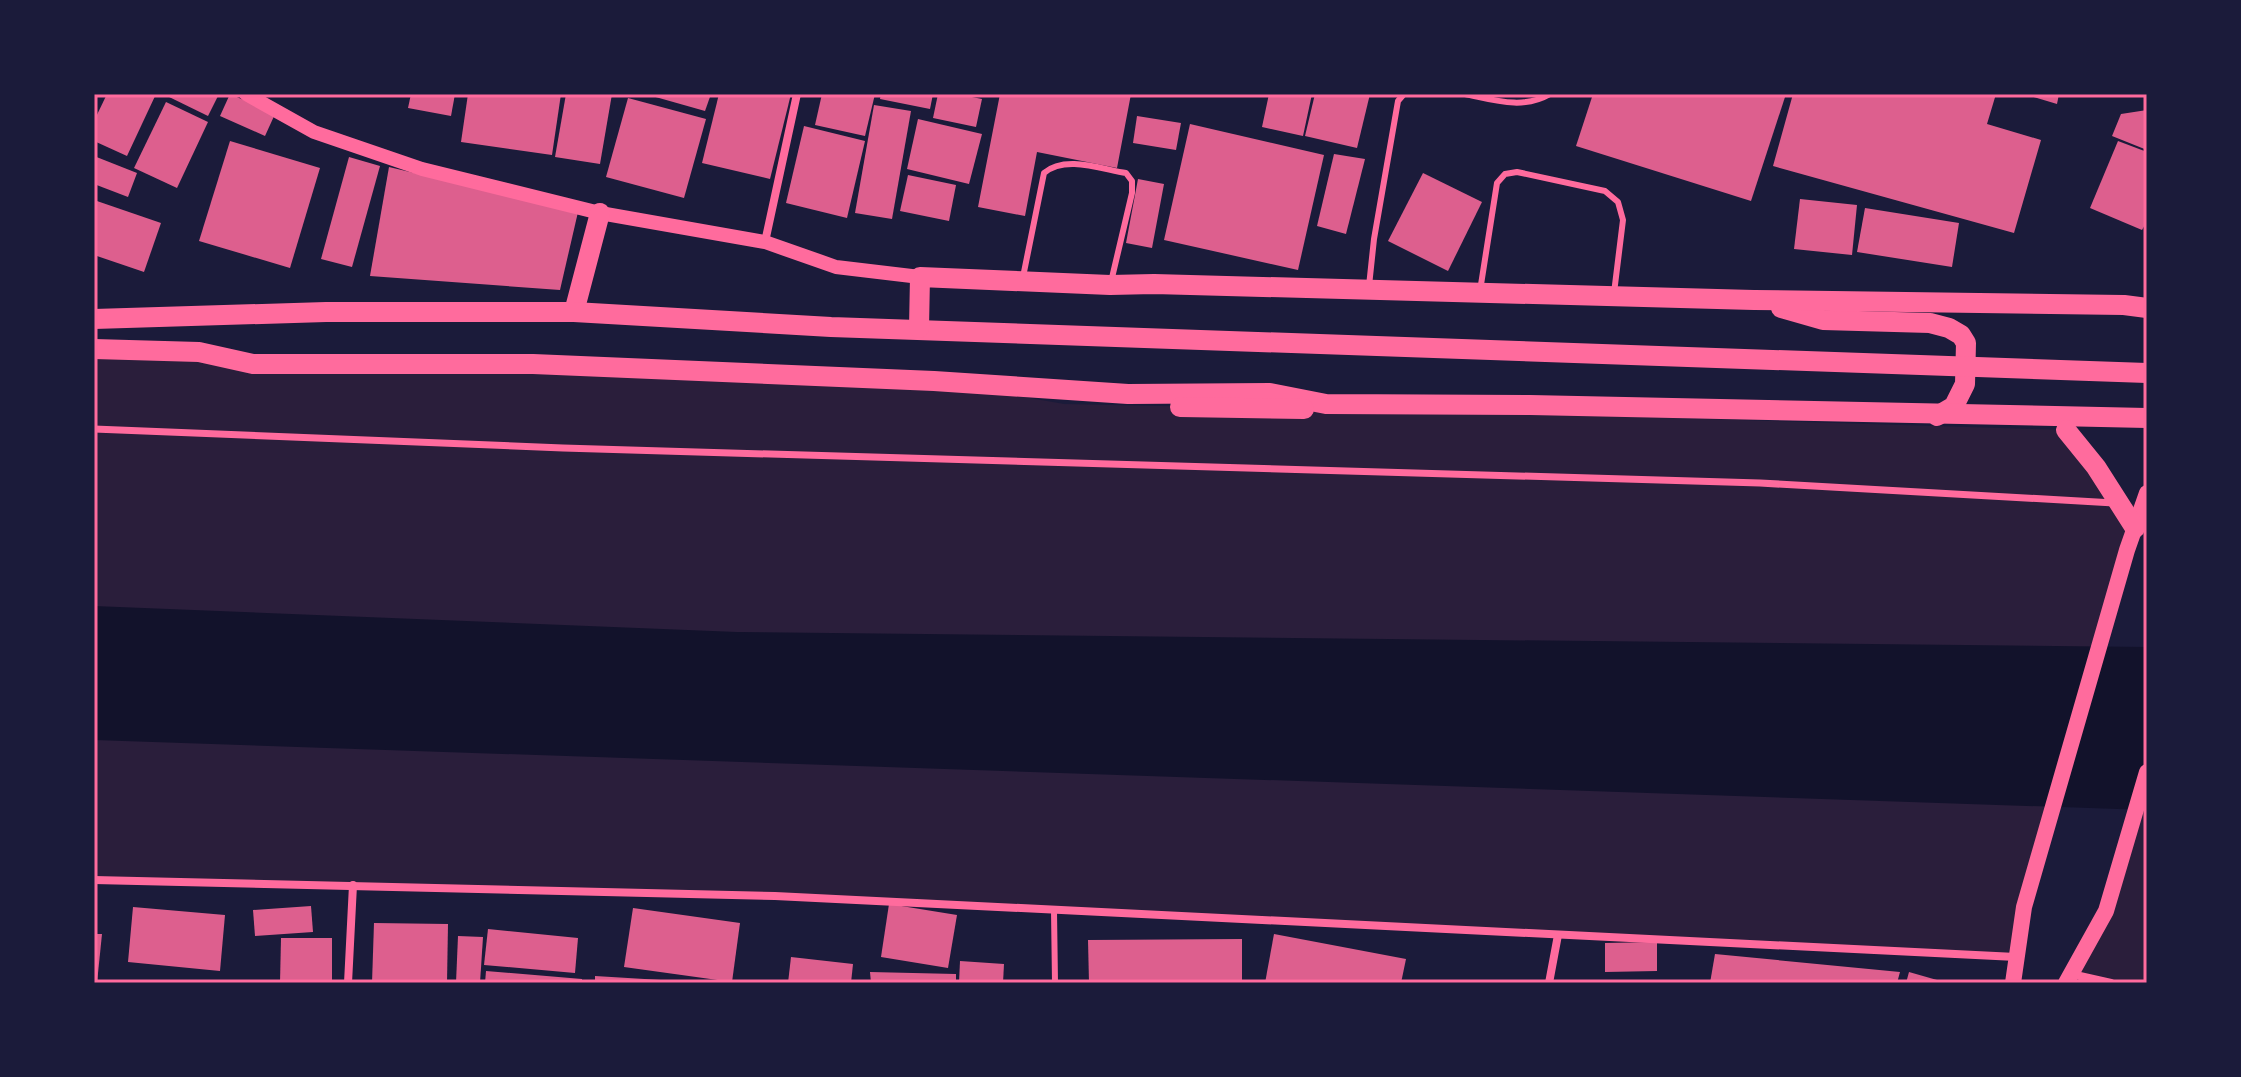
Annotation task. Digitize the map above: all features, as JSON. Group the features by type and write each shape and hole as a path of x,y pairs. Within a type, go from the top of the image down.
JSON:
{"main road":[{"path":"574,312 600,213"},
{"path":"919,328 920,277 1110,285 2124,305 2147,308"},
{"path":"2124,305 2147,299"},
{"path":"1754,300 1823,320 1930,323 1961,335 1966,343 1965,384 1954,406 1918,424"},
{"path":"94,319 326,312 574,312 831,327 2147,373"},
{"path":"94,349 199,352 253,364 533,364 934,381 1128,394 1270,393 1326,404 1530,405 2147,418"},
{"path":"934,381 1064,404 2147,430"},
{"path":"2066,430 2096,467 2135,528"},
{"path":"2013,983 2024,907 2127,550 2147,493"},
{"path":"2069,979 2106,911 2147,772"}],"street":[{"path":"246,94 314,132 422,169 600,213 765,242 836,267 920,277"},
{"path":"765,242 797,94"},
{"path":"94,429 579,448 1760,483 2119,503"},
{"path":"94,880 775,896 2016,957"},
{"path":"348,983 353,885"},
{"path":"1549,983 1558,935"},
{"path":"2069,979 2111,983"}],"lane":[{"path":"1369,290 1376,224 1398,101 1404,94"},
{"path":"1465,94 1516,104 1538,101 1550,94"},
{"path":"1022,281 1044,173 1053,165 1067,164 1126,173 1132,181 1132,193 1110,285"},
{"path":"1479,293 1497,183 1505,174 1517,172 1605,191 1618,202 1623,220 1613,297"},
{"path":"1054,911 1055,983"}],"shaded area":[{"path":"94,349 934,381 1064,404 1507,413 2066,430 2119,503 2143,505 2016,957 825,899 94,877"},
{"path":"94,606 737,632 2147,647 2147,810 94,740"},
{"path":"2147,773 2147,983 2111,983 2071,974 2106,911"}],"building":[{"path":"107,94 156,94 127,156 94,141 94,121"},
{"path":"163,94 219,94 208,116"},
{"path":"230,94 275,114 265,136 220,116"},
{"path":"411,94 455,94 451,116 408,108"},
{"path":"468,94 561,94 552,155 461,142"},
{"path":"566,94 612,94 600,164 555,157"},
{"path":"645,94 711,94 705,111"},
{"path":"719,94 791,94 770,179 702,163"},
{"path":"822,94 875,94 865,136 815,125"},
{"path":"881,94 933,94 930,109 880,99"},
{"path":"938,94 982,99 976,127 933,118"},
{"path":"1000,94 1131,94 1117,168 1037,152 1025,216 978,207"},
{"path":"1269,94 1312,94 1303,136 1262,127"},
{"path":"1315,94 1370,94 1357,148 1305,136"},
{"path":"1593,94 1786,94 1751,201 1576,146"},
{"path":"1793,94 1996,94 1987,124 2041,140 2014,233 1773,166"},
{"path":"2024,94 2059,94 2057,104"},
{"path":"628,98 706,119 684,198 606,177"},
{"path":"166,102 208,122 177,188 134,168"},
{"path":"874,105 911,111 892,219 855,213"},
{"path":"2147,110 2147,150 2112,136 2121,114"},
{"path":"1137,116 1181,123 1176,150 1133,143"},
{"path":"918,119 982,134 969,184 907,169"},
{"path":"1190,124 1324,155 1298,270 1164,240"},
{"path":"804,126 865,141 847,218 786,203"},
{"path":"230,141 320,168 290,268 199,241"},
{"path":"2118,141 2147,152 2147,221 2142,230 2090,208"},
{"path":"1334,154 1365,159 1346,234 1317,226"},
{"path":"94,156 137,173 128,197 94,184"},
{"path":"349,157 380,166 352,267 321,259"},
{"path":"389,167 578,212 560,290 370,276"},
{"path":"1423,173 1482,202 1448,271 1388,241"},
{"path":"908,175 956,185 949,221 900,211"},
{"path":"1138,179 1164,184 1152,248 1126,243"},
{"path":"1800,199 1857,205 1852,255 1794,249"},
{"path":"94,200 161,223 144,272 94,255"},
{"path":"1865,208 1959,223 1952,267 1857,252"},
{"path":"889,904 957,915 948,968 881,957"},
{"path":"311,906 313,932 255,936 253,910"},
{"path":"133,907 225,915 220,971 128,962"},
{"path":"633,908 740,923 732,982 624,967"},
{"path":"374,923 448,924 447,983 372,983"},
{"path":"488,929 578,938 575,973 484,965"},
{"path":"94,934 102,934 97,983 94,983"},
{"path":"1274,934 1406,959 1401,983 1265,983"},
{"path":"458,936 483,937 480,983 456,983"},
{"path":"281,938 332,938 332,983 280,983"},
{"path":"1242,939 1242,983 1089,983 1088,940"},
{"path":"1657,942 1657,971 1605,972 1605,943"},
{"path":"1715,954 1900,972 1897,983 1710,983"},
{"path":"791,957 853,964 851,983 788,983"},
{"path":"960,961 1004,964 1003,983 959,983"},
{"path":"486,971 582,979 582,983 485,983"},
{"path":"870,972 956,974 956,983 871,983"},
{"path":"1909,972 1944,982 1944,983 1906,983"},
{"path":"595,976 661,980 661,983 595,983"}]}
